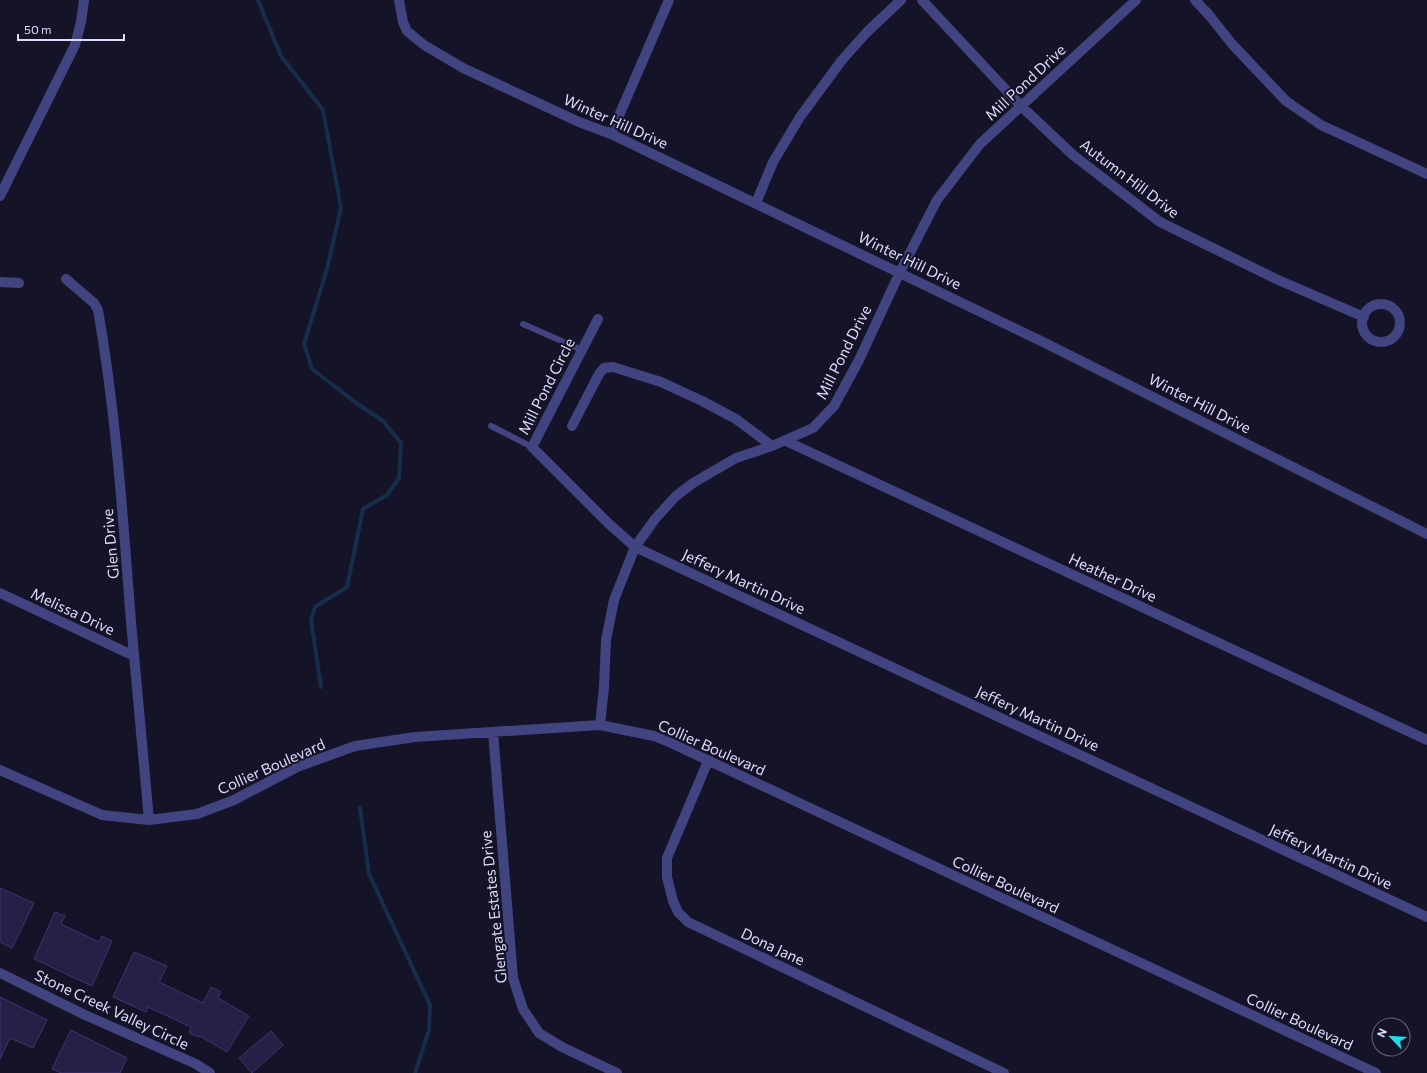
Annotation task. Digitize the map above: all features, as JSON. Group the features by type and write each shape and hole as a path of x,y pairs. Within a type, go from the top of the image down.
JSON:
{"street":[{"path":"0,196 75,46 82,22 84,0"},
{"name":"Winter Hill Drive","path":"399,0 403,22 412,36 424,45 463,68 579,122 611,134 900,272 1427,534"},
{"path":"611,134 669,0"},
{"path":"756,203 773,162 800,117 847,55 867,32 901,0"},
{"name":"Autumn Hill Drive","path":"922,0 1021,106 1073,155 1160,222 1276,279 1364,316"},
{"name":"Mill Pond Drive","path":"600,725 604,687 606,640 614,600 635,547 655,519 676,496 693,483 736,458 786,441 813,428 834,406 859,360 900,272 937,200 980,144 1136,0"},
{"path":"1195,0 1232,44 1286,101 1321,125 1427,174"},
{"name":"Glen Drive","path":"66,279 94,303 98,310 107,359 124,526 149,820"},
{"path":"0,282 19,283"},
{"name":"Mill Pond Circle","path":"598,318 532,447 608,523 635,547"},
{"path":"572,426 599,374 604,368 613,367 661,382 702,401 736,418 772,446"},
{"name":"Heather Drive","path":"786,441 1427,740"},
{"name":"Jeffery Martin Drive","path":"635,547 1427,917"},
{"name":"Melissa Drive","path":"0,593 134,656"},
{"name":"Collier Boulevard","path":"0,770 102,816 149,820 197,814 234,800 297,767 355,746 415,737 600,725 654,736 1376,1073"},
{"name":"Glengate Estates Drive","path":"493,732 513,978 523,1009 540,1033 562,1047 617,1073"},
{"name":"Dona Jane","path":"708,761 667,858 667,878 673,901 678,912 688,922 1004,1073"},
{"name":"Stone Creek Valley Circle","path":"0,973 86,1015 196,1064 210,1073"}],"lane":[{"path":"523,324 582,350"},
{"path":"491,426 532,447"}],"building":[{"path":"0,888 34,903 12,948 0,942"},
{"path":"55,912 65,916 61,924 99,942 102,936 112,941 92,986 34,959"},
{"path":"134,952 167,966 159,982 203,1003 211,987 221,992 218,998 249,1016 227,1052 200,1036 199,1037 189,1033 191,1027 148,1007 146,1012 113,997"},
{"path":"0,997 47,1020 33,1048 10,1038 0,1059"},
{"path":"71,1030 127,1058 120,1073 61,1073 52,1069"},
{"path":"271,1031 283,1045 252,1073 239,1058"}],"waterway":[{"path":"258,0 281,56 323,110 341,208 327,269 304,344 312,369 355,402 383,421 401,443 399,478 387,495 363,509 347,587 315,607 311,620 321,687"},
{"path":"360,808 369,874 430,1005 429,1030 415,1073"}]}
